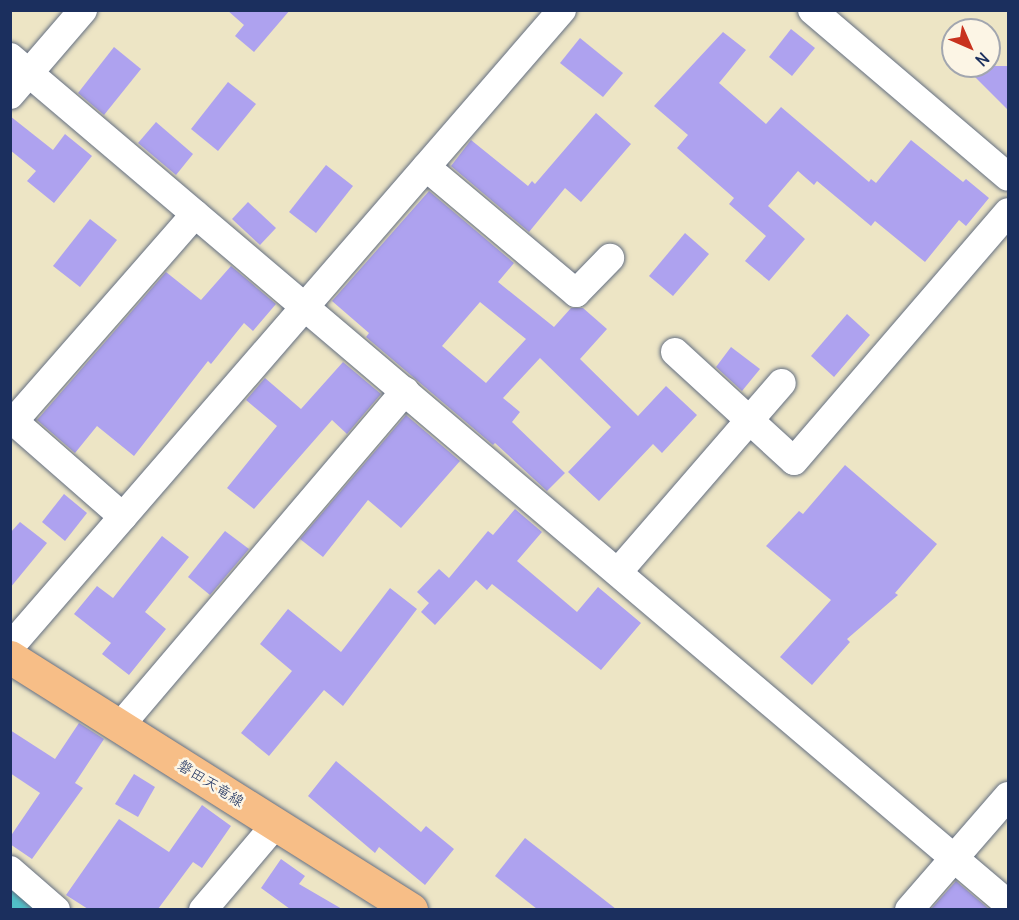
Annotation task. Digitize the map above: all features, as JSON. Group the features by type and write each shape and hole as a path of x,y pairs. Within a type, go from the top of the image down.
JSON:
{"main road":[{"name":"磐田天竜線","path":"10,657 411,909"}],"street":[{"path":"10,95 20,65 83,10"},
{"path":"10,647 562,10"},
{"path":"812,10 1008,177"},
{"path":"20,65 1008,904"},
{"path":"426,167 576,293 610,258"},
{"path":"675,352 794,461 1008,212"},
{"path":"123,517 12,420 195,214"},
{"path":"618,572 782,383"},
{"path":"120,726 405,391"},
{"path":"909,909 1008,795"},
{"path":"203,909 276,824"},
{"path":"10,870 56,909"}],"building":[{"path":"227,10 290,10 254,52 235,36 244,25"},
{"path":"791,29 815,48 792,76 769,57"},
{"path":"723,32 746,50 719,83 766,124 781,107 869,182 871,179 876,183 911,140 963,182 966,179 989,198 966,226 959,220 925,262 875,221 871,226 817,181 814,185 798,171 768,206 805,239 769,281 745,261 766,236 729,204 734,198 677,148 688,135 654,106"},
{"path":"580,38 623,73 603,97 560,63"},
{"path":"114,47 141,69 104,115 78,93"},
{"path":"1001,66 1008,66 1008,110 976,78 1001,78"},
{"path":"228,82 256,104 218,151 191,129"},
{"path":"596,113 631,144 581,202 565,188 529,232 451,166 471,140 528,186 532,181 535,184"},
{"path":"10,116 53,150 65,134 92,156 54,203 27,181 36,171 10,150"},
{"path":"156,122 193,154 176,175 138,143"},
{"path":"326,165 353,186 316,233 289,212"},
{"path":"429,191 514,263 498,282 554,327 571,308 583,308 607,329 580,359 638,416 666,386 697,415 662,453 653,444 599,501 568,472 611,427 540,358 503,398 520,412 512,422 565,473 547,491 495,443 493,445 366,337 369,333 332,301","holes":["480,302 526,339 486,383 442,346"]},
{"path":"248,202 276,228 260,245 232,219"},
{"path":"90,219 117,240 80,287 53,266"},
{"path":"685,233 709,254 673,296 649,276"},
{"path":"231,266 276,304 253,331 244,323 211,364 208,361 134,456 97,426 75,453 37,420 166,272 201,300"},
{"path":"847,314 870,335 834,377 811,356"},
{"path":"731,347 760,369 742,391 716,367"},
{"path":"343,362 381,394 347,434 332,420 254,509 227,488 277,426 246,400 265,378 301,409"},
{"path":"406,415 460,461 401,528 368,500 323,557 300,539"},
{"path":"845,465 937,544 895,593 898,595 847,639 850,642 812,685 780,657 831,600 766,546 799,511 803,514"},
{"path":"64,494 87,513 65,541 42,522"},
{"path":"515,509 542,532 517,561 577,612 598,587 641,623 601,670 492,584 487,590 476,580 435,625 421,612 429,603 417,592 439,569 449,578 488,531 493,535"},
{"path":"20,522 47,543 10,588 10,533"},
{"path":"225,531 249,549 210,595 188,577"},
{"path":"162,536 189,557 145,612 166,629 129,675 102,654 111,643 74,614 97,586 113,598"},
{"path":"390,588 417,609 343,706 324,690 269,756 241,733 292,671 260,644 288,609 341,652"},
{"path":"79,723 104,739 75,783 83,788 32,859 10,844 10,837 40,793 10,773 10,730 55,759"},
{"path":"336,761 421,832 426,826 454,849 425,885 379,847 375,853 308,796"},
{"path":"134,774 155,787 138,817 115,804"},
{"path":"202,805 231,826 202,868 193,862 158,909 88,909 66,895 119,819 169,852"},
{"path":"525,838 616,909 537,909 495,876"},
{"path":"281,859 305,876 299,884 342,909 290,909 261,888"},
{"path":"956,881 989,909 931,909"}],"waterway":[{"path":"10,899 22,910"}]}
